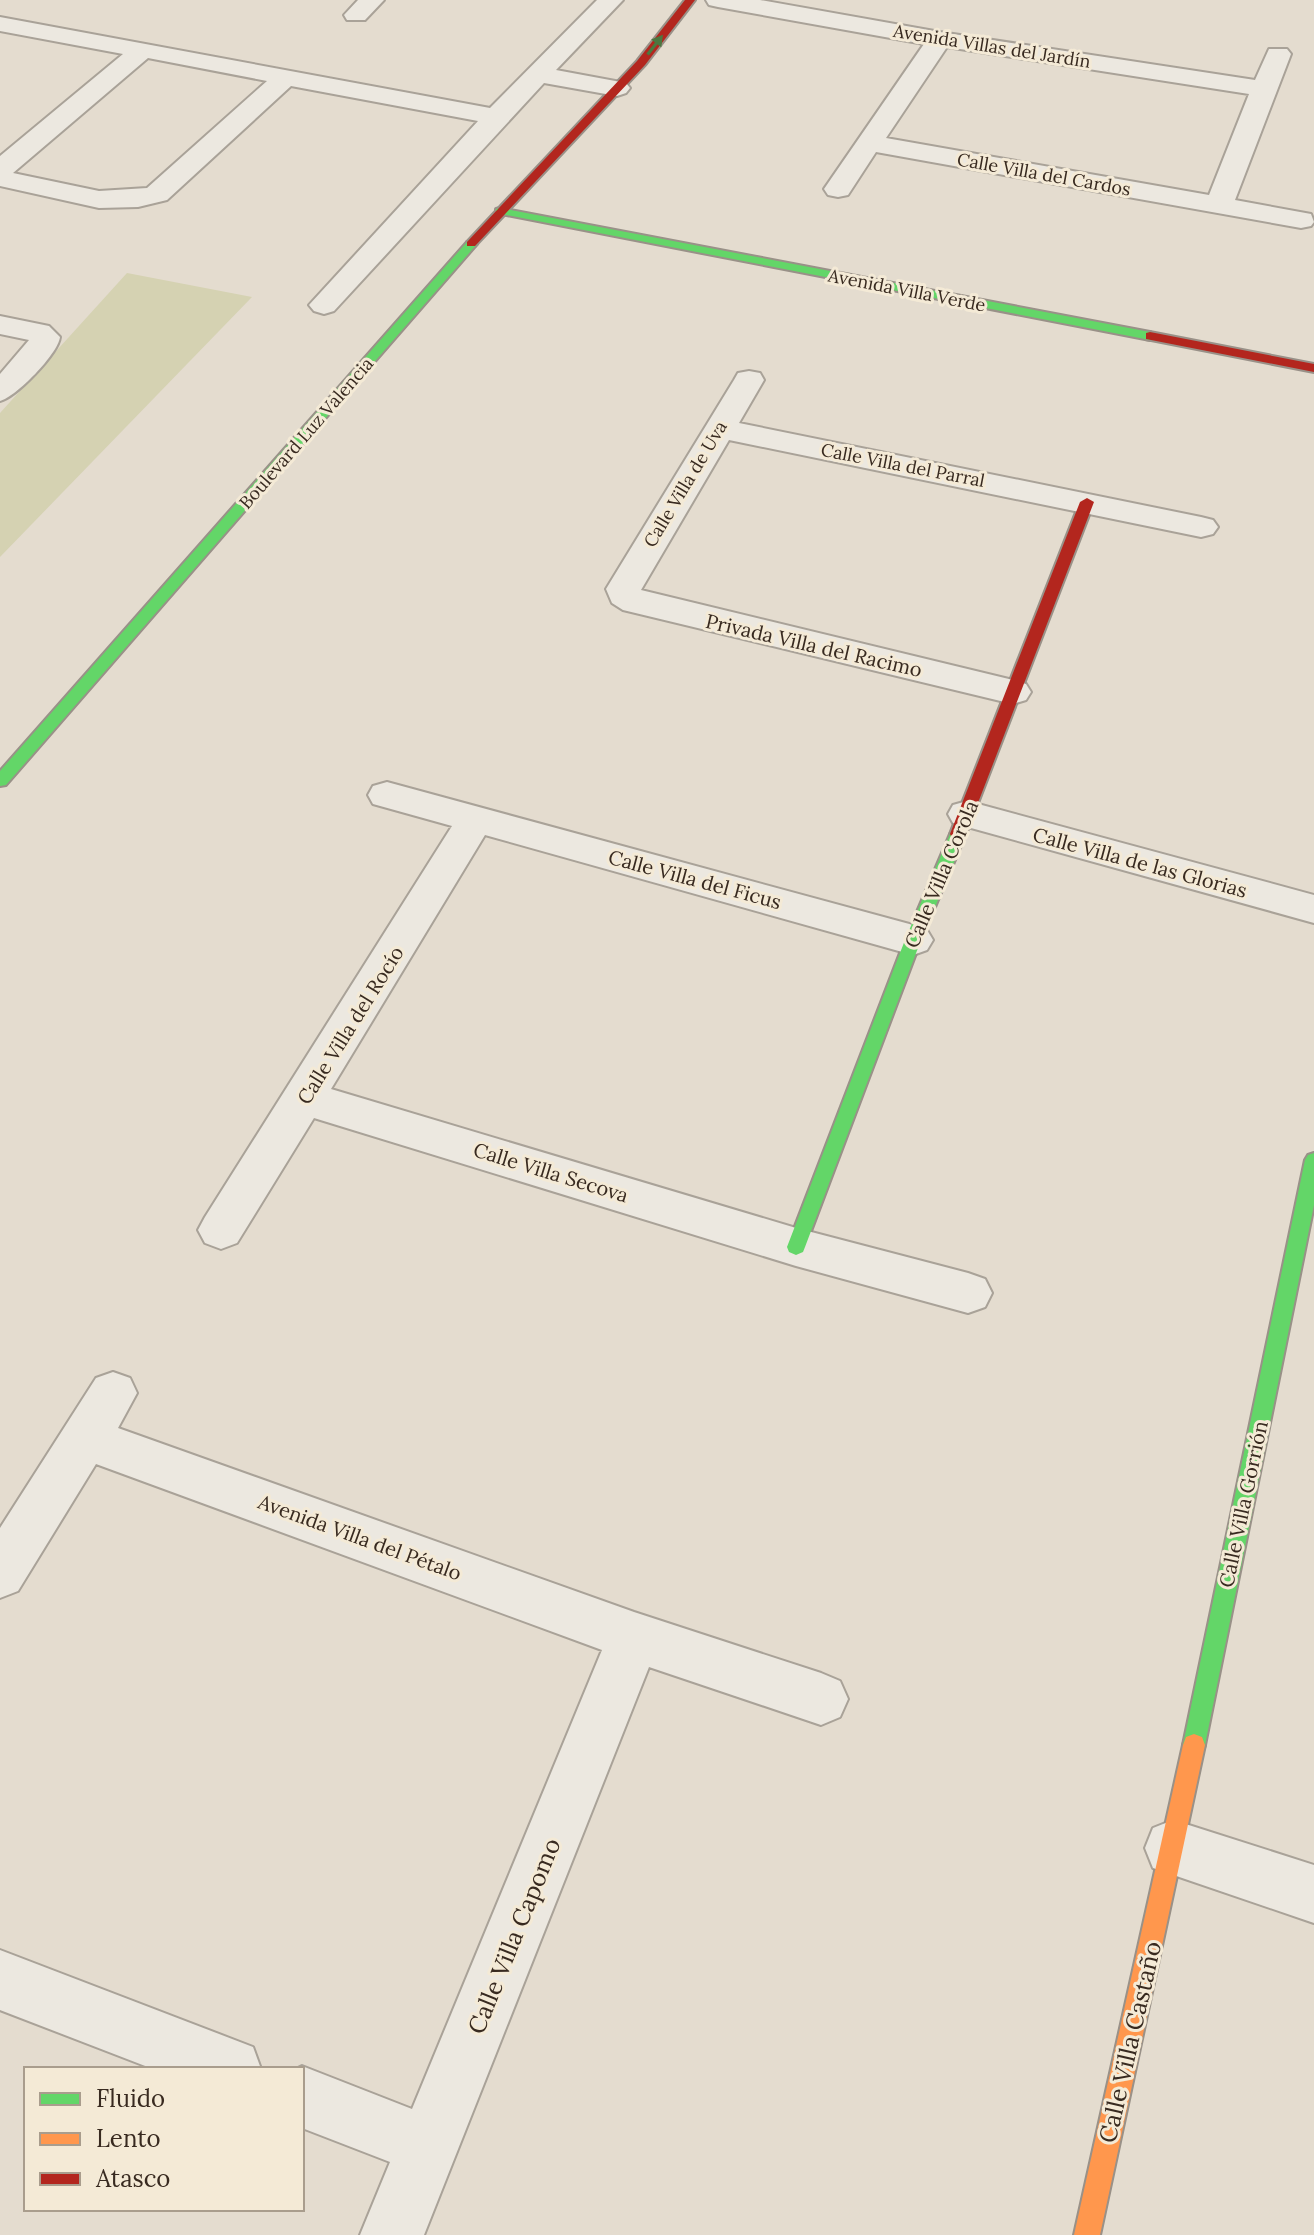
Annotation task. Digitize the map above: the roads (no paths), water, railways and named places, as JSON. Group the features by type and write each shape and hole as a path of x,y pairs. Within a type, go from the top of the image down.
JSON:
{"street":[{"path":"324,305 496,117 541,75 611,0"},
{"name":"Boulevard Luz Valencia","path":"0,781 500,211 641,63 690,0"},
{"name":"Avenida Villas del Jardín","path":"718,0 940,39 1266,89"},
{"path":"0,24 496,117"},
{"path":"838,189 940,39"},
{"path":"0,170 143,50"},
{"path":"1219,205 1278,54"},
{"path":"541,75 617,88"},
{"path":"0,178 113,202 147,198 157,194 286,77"},
{"name":"Calle Villa del Cardos","path":"870,143 1301,220"},
{"name":"Avenida Villa Verde","path":"500,211 1314,368"},
{"path":"0,325 38,332 45,337 44,344 0,392"},
{"name":"Calle Villa de Uva","path":"623,589 749,380"},
{"name":"Calle Villa del Parral","path":"718,428 1201,527"},
{"name":"Calle Villa Corola","path":"796,1247 913,940 967,814 1087,502"},
{"name":"Privada Villa del Racimo","path":"623,589 624,595 635,602 1013,692"},
{"name":"Calle Villa del Ficus","path":"387,795 913,940"},
{"name":"Calle Villa de las Glorias","path":"967,814 1314,909"},
{"name":"Calle Villa del Rocío","path":"221,1230 476,819"},
{"name":"Calle Villa Secova","path":"305,1098 796,1247 968,1293"},
{"name":"Calle Villa Gorrión","path":"1173,1848 1314,1160"},
{"path":"0,1574 113,1393"},
{"name":"Avenida Villa del Pétalo","path":"85,1438 634,1637 821,1699"},
{"name":"Calle Villa Capomo","path":"392,2235 634,1637"},
{"path":"1173,1848 1314,1894"},
{"name":"Calle Villa Castaño","path":"1087,2235 1173,1848"},
{"path":"0,1980 226,2067"},
{"path":"304,2098 429,2146"}]}
